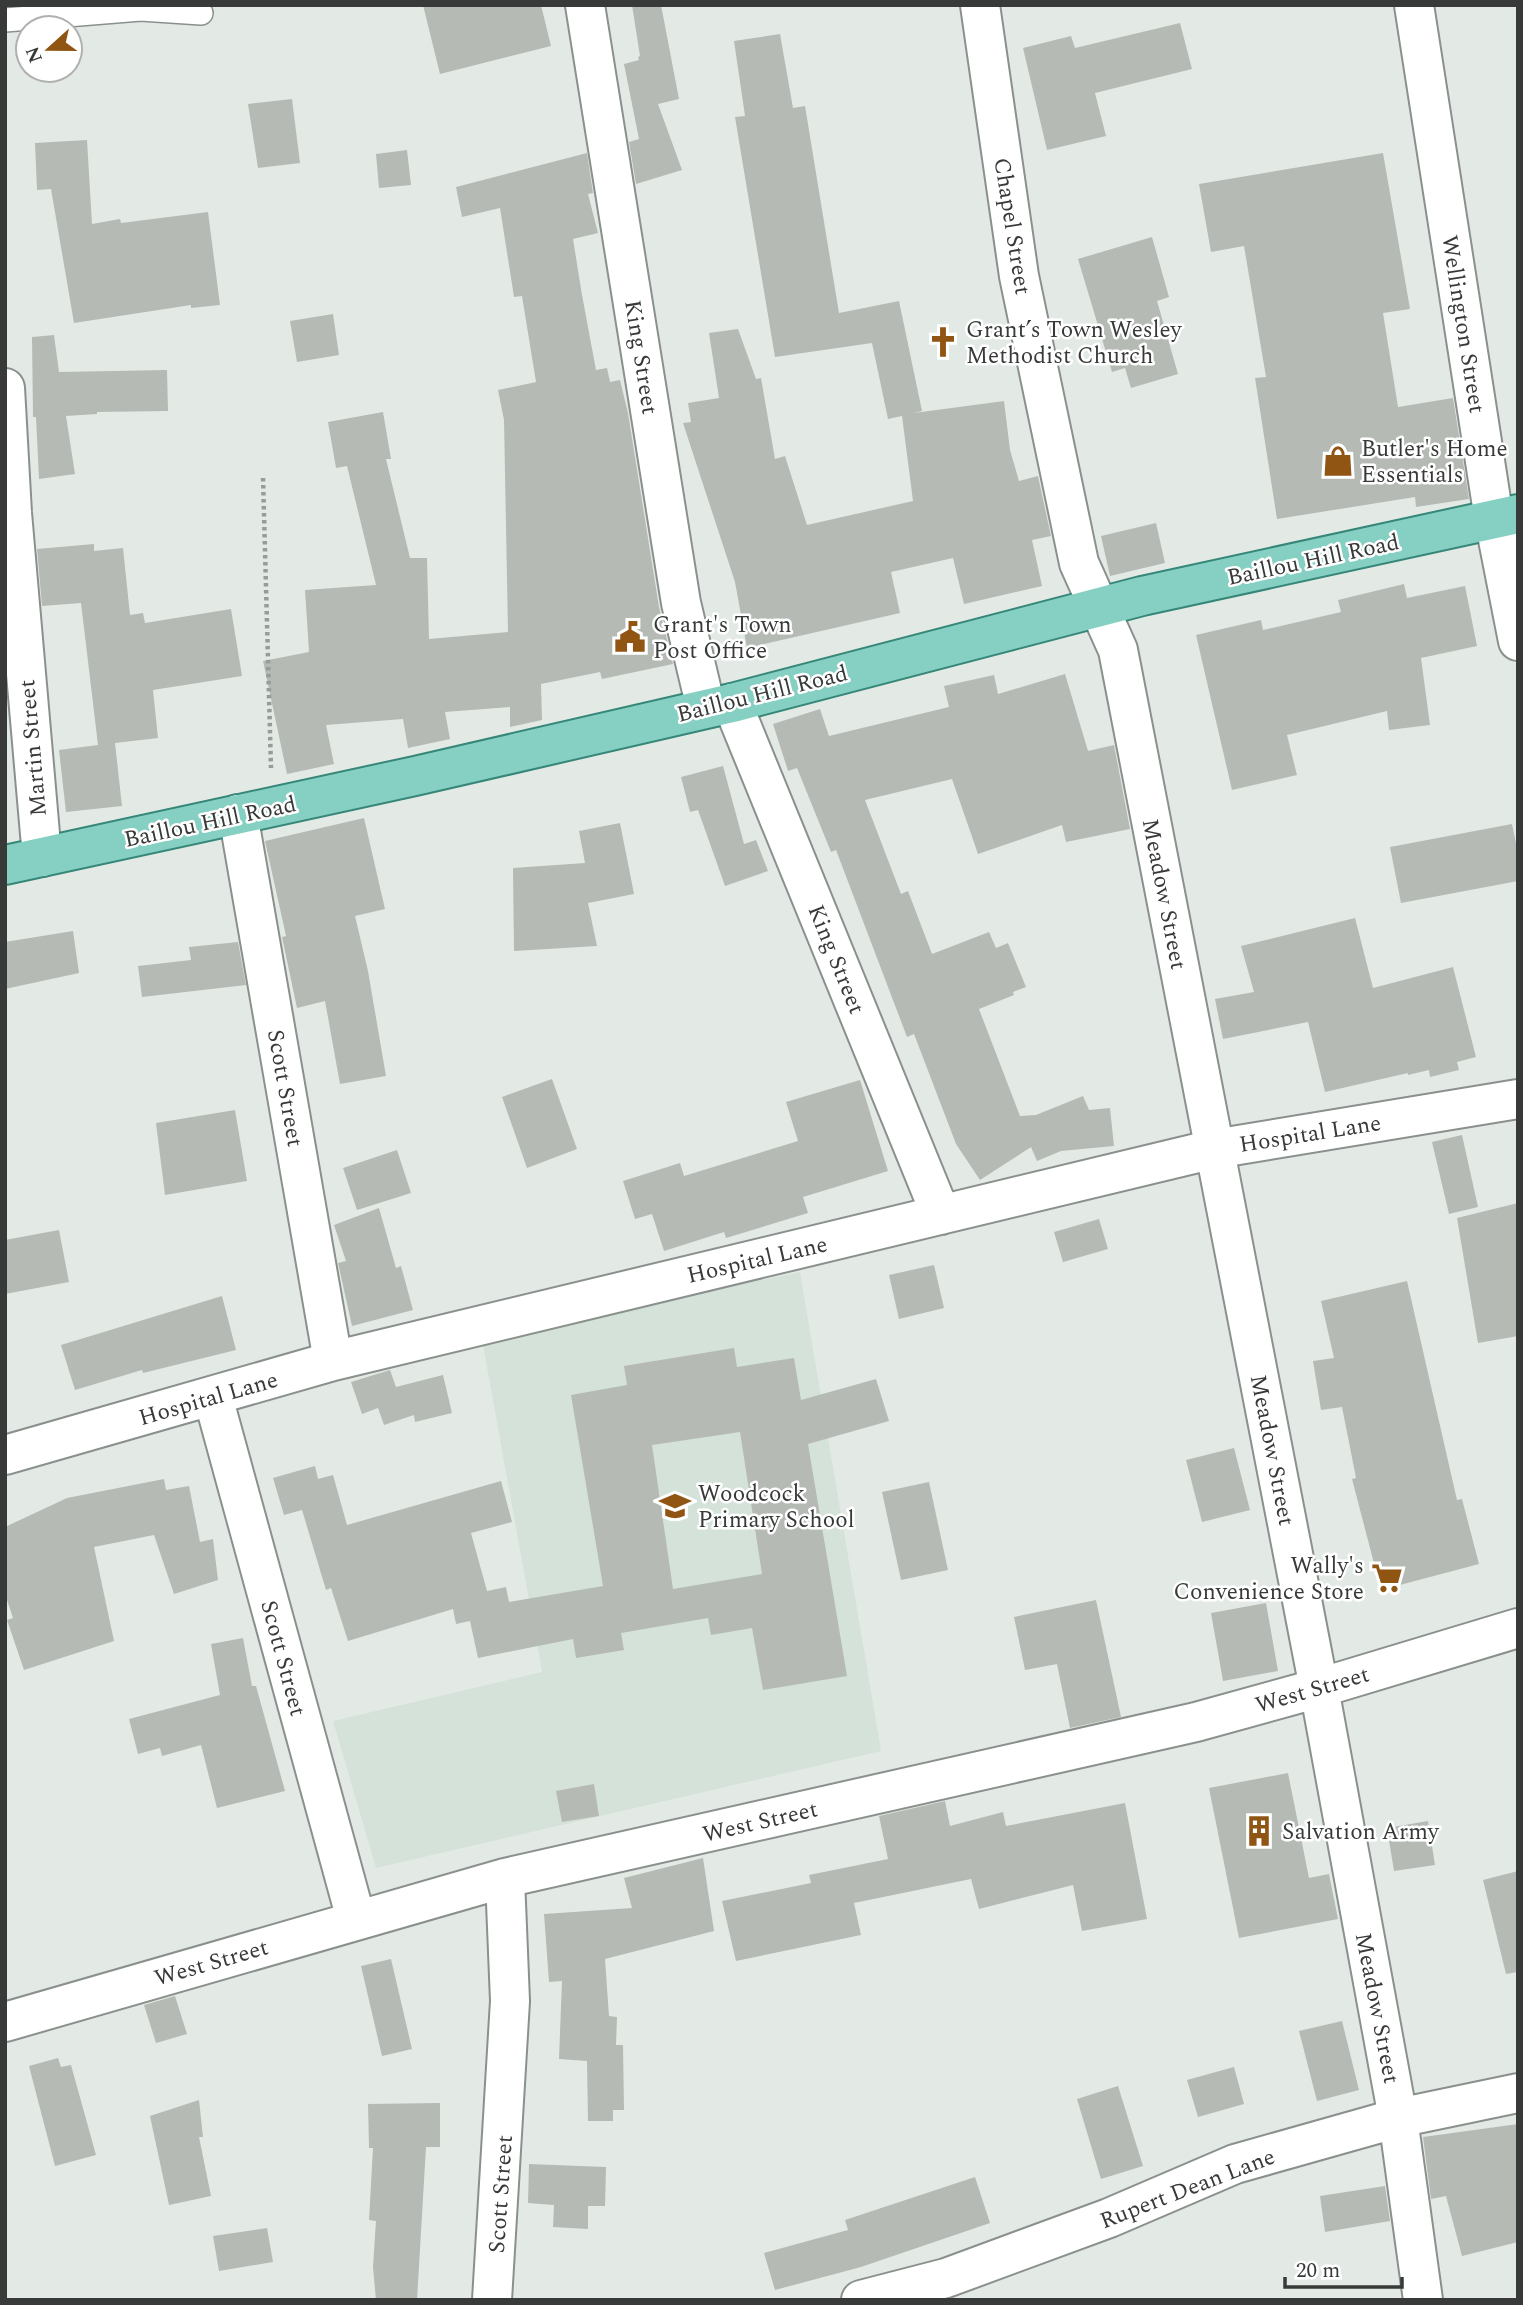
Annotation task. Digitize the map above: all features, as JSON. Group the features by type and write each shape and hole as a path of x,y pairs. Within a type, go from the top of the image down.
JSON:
{"main road":[{"name":"Baillou Hill Road","path":"23,861 719,705 1098,607 1506,517"}],"street":[{"name":"King Street","path":"585,5 681,603 719,705 941,1215"},
{"name":"Chapel Street","path":"980,5 1019,276 1079,563 1098,607"},
{"name":"Wellington Street","path":"1414,5 1506,517 1518,641"},
{"name":"Martin Street","path":"5,388 12,513 23,861"},
{"name":"Meadow Street","path":"1098,607 1118,650 1319,1688 1398,2118 1423,2300"},
{"name":"Scott Street","path":"255,811 333,1362"},
{"name":"Hospital Lane","path":"5,1455 333,1362 1214,1149 1518,1099"},
{"name":"Scott Street","path":"213,1397 356,1919"},
{"name":"West Street","path":"5,2022 505,1878 1196,1721 1319,1688 1518,1628"},
{"name":"Scott Street","path":"492,2300 510,2001 505,1878"},
{"name":"Rupert Dean Lane","path":"861,2300 946,2278 1109,2218 1236,2164 1398,2118 1518,2093"}],"lane":[{"path":"5,20 141,9 201,13"}],"path":[{"path":"255,811 263,478"}],"shaded area":[{"name":"Woodcock Primary School","path":"800,1272 881,1751 376,1868 333,1721 542,1672 482,1339"}],"building":[{"path":"423,5 541,5 551,46 440,74"},
{"path":"632,5 661,5 679,99 658,104 682,170 636,184 629,142 639,139 624,64 639,60 640,56"},
{"path":"1180,23 1192,69 1095,93 1106,136 1047,150 1023,48 1071,36 1075,48"},
{"path":"780,34 793,108 805,106 839,313 899,301 922,411 914,413 1004,401 1010,450 1019,481 1038,476 1051,536 1032,540 1042,586 964,604 953,558 891,572 900,613 747,648 735,582 683,423 691,422 688,403 719,398 709,333 738,329 756,379 761,378 775,459 785,456 807,525 913,501 902,416 888,419 872,343 775,357 735,117 745,116 734,41"},
{"path":"292,99 300,163 258,168 248,104"},
{"path":"87,140 92,224 208,212 220,305 191,308 191,305 74,323 51,189 37,190 35,143"},
{"path":"407,150 411,185 379,188 376,154"},
{"path":"587,153 593,193 588,194 598,233 573,239 582,295 596,370 607,368 610,382 620,380 628,413 659,607 673,664 602,679 600,672 541,684 542,720 510,727 510,707 445,712 450,739 408,748 403,719 326,725 334,764 287,774 263,661 309,652 305,590 376,585 347,466 336,468 328,422 383,412 391,459 386,459 410,558 427,558 429,639 508,632 504,420 498,390 536,382 522,296 514,297 500,208 462,217 456,187"},
{"path":"1383,153 1410,309 1383,313 1398,407 1453,398 1469,499 1416,507 1415,497 1277,519 1255,378 1266,377 1244,246 1211,252 1199,184"},
{"path":"1152,237 1169,297 1157,301 1178,374 1131,388 1125,368 1112,372 1078,259"},
{"path":"333,314 339,355 297,362 290,321"},
{"path":"54,335 59,372 167,370 168,411 97,412 66,416 75,474 39,479 36,417 33,417 32,337"},
{"path":"1156,523 1165,563 1110,576 1101,536"},
{"path":"94,544 94,551 123,548 130,615 143,613 145,623 231,609 242,676 153,690 158,738 115,743 122,806 66,812 59,750 98,745 81,603 42,606 37,549"},
{"path":"1404,584 1407,598 1465,586 1477,646 1421,658 1430,725 1389,730 1387,711 1287,735 1297,775 1232,790 1196,635 1261,620 1263,630 1341,612 1338,600"},
{"path":"1065,674 1088,751 1114,745 1130,829 1066,842 1062,825 978,854 952,779 865,800 901,894 908,891 932,954 989,932 996,948 1008,943 1026,987 1013,992 1014,995 979,1009 1020,1116 1036,1115 1083,1096 1089,1110 1110,1108 1114,1146 1061,1151 1037,1161 1031,1147 980,1180 956,1144 914,1034 907,1037 836,850 831,852 797,768 788,771 773,724 820,709 829,736 949,707 944,686 994,675 998,694"},
{"path":"723,766 744,844 756,840 768,871 725,886 698,810 690,812 681,777"},
{"path":"364,818 385,909 355,916 368,971 386,1076 340,1084 325,1001 297,1008 282,937 286,936 265,841"},
{"path":"620,823 634,894 588,903 597,946 514,951 513,868 585,863 579,831"},
{"path":"1512,824 1518,853 1518,881 1401,903 1390,847"},
{"path":"1355,918 1373,988 1453,967 1476,1057 1457,1062 1459,1070 1430,1077 1429,1070 1408,1073 1325,1092 1308,1022 1223,1039 1215,999 1254,992 1241,946"},
{"path":"73,931 79,973 5,989 5,942"},
{"path":"238,942 246,985 142,997 138,966 191,960 189,947"},
{"path":"552,1079 577,1149 527,1168 502,1097"},
{"path":"860,1080 888,1171 803,1197 808,1213 726,1238 724,1232 664,1251 652,1214 635,1219 623,1181 680,1163 684,1176 798,1141 786,1102"},
{"path":"235,1110 247,1181 165,1195 156,1123"},
{"path":"1462,1135 1478,1207 1449,1214 1432,1142"},
{"path":"397,1150 411,1193 357,1210 343,1168"},
{"path":"1518,1203 1518,1336 1478,1343 1457,1218"},
{"path":"379,1208 396,1268 401,1266 413,1310 352,1326 338,1263 346,1261 334,1225"},
{"path":"1099,1219 1108,1249 1063,1262 1054,1232"},
{"path":"59,1230 69,1282 5,1294 5,1240"},
{"path":"934,1265 944,1308 899,1319 889,1275"},
{"path":"1407,1281 1457,1500 1462,1499 1479,1564 1381,1590 1352,1479 1356,1478 1342,1407 1321,1410 1313,1361 1334,1358 1321,1301"},
{"path":"222,1296 236,1350 143,1373 142,1370 75,1390 61,1345"},
{"path":"734,1348 737,1367 794,1358 801,1400 876,1379 889,1421 808,1444 847,1676 763,1690 752,1628 711,1635 708,1618 621,1633 624,1650 576,1658 573,1639 478,1658 470,1621 456,1624 453,1609 348,1641 331,1588 326,1590 302,1510 284,1515 273,1478 315,1466 318,1479 333,1475 347,1525 501,1481 512,1522 471,1533 487,1591 506,1587 509,1602 603,1586 571,1395 627,1385 624,1366","holes":["740,1432 762,1574 673,1589 652,1445"]},
{"path":"390,1370 396,1387 443,1375 452,1413 415,1422 414,1415 384,1425 378,1408 362,1414 351,1382"},
{"path":"1234,1448 1250,1510 1202,1522 1186,1460"},
{"path":"164,1479 166,1490 189,1486 200,1542 213,1539 218,1580 174,1594 154,1535 94,1547 114,1641 24,1670 7,1620 13,1618 5,1594 5,1527 67,1498"},
{"path":"929,1482 948,1570 901,1580 882,1492"},
{"path":"1096,1600 1121,1717 1070,1728 1057,1664 1025,1670 1014,1617"},
{"path":"1266,1603 1278,1671 1223,1681 1211,1613"},
{"path":"243,1638 252,1686 256,1686 285,1791 217,1808 201,1745 162,1756 160,1748 138,1754 129,1719 220,1695 211,1644"},
{"name":"Salvation Army","path":"1288,1773 1309,1878 1329,1874 1338,1919 1239,1938 1209,1788"},
{"path":"594,1784 599,1816 562,1822 556,1791"},
{"path":"945,1801 950,1826 1003,1812 1006,1826 1125,1803 1147,1919 1082,1931 1073,1885 979,1909 971,1879 854,1903 861,1935 736,1961 722,1901 811,1883 809,1875 888,1859 879,1816"},
{"path":"1428,1821 1435,1865 1394,1871 1387,1828"},
{"path":"703,1858 714,1931 605,1959 609,2016 617,2017 616,2045 623,2045 624,2110 613,2110 613,2121 588,2121 587,2061 559,2059 562,1981 549,1982 544,1914 632,1908 624,1878"},
{"path":"1518,1871 1518,1972 1506,1974 1483,1880"},
{"path":"391,1959 412,2049 382,2056 361,1966"},
{"path":"175,1996 187,2034 156,2043 144,2005"},
{"path":"1342,2021 1359,2090 1317,2101 1299,2031"},
{"path":"58,2058 61,2067 71,2065 96,2155 55,2166 29,2066"},
{"path":"1234,2067 1244,2104 1198,2117 1187,2080"},
{"path":"1118,2086 1143,2166 1101,2179 1077,2099"},
{"path":"199,2100 203,2137 199,2137 211,2196 169,2205 150,2116"},
{"path":"440,2103 440,2147 426,2147 417,2300 376,2300 373,2267 376,2221 369,2220 373,2148 369,2148 368,2104"},
{"path":"1518,2124 1518,2242 1462,2256 1446,2196 1431,2199 1423,2137"},
{"path":"529,2164 606,2167 605,2206 588,2206 588,2229 553,2227 554,2205 528,2203"},
{"path":"975,2177 990,2223 861,2267 775,2290 764,2253 848,2230 845,2220"},
{"path":"1385,2186 1390,2221 1325,2232 1320,2196"},
{"path":"267,2228 273,2262 219,2271 213,2236"}],"place":[{"name":"Grant’s Town Wesley Methodist Church","path":"943,342"},
{"name":"Butler's Home Essentials","path":"1338,461"},
{"name":"Grant's Town Post Office","path":"630,637"},
{"name":"Woodcock Primary School","path":"675,1506"},
{"name":"Wally's Convenience Store","path":"1387,1578"},
{"name":"Salvation Army","path":"1259,1831"}]}
